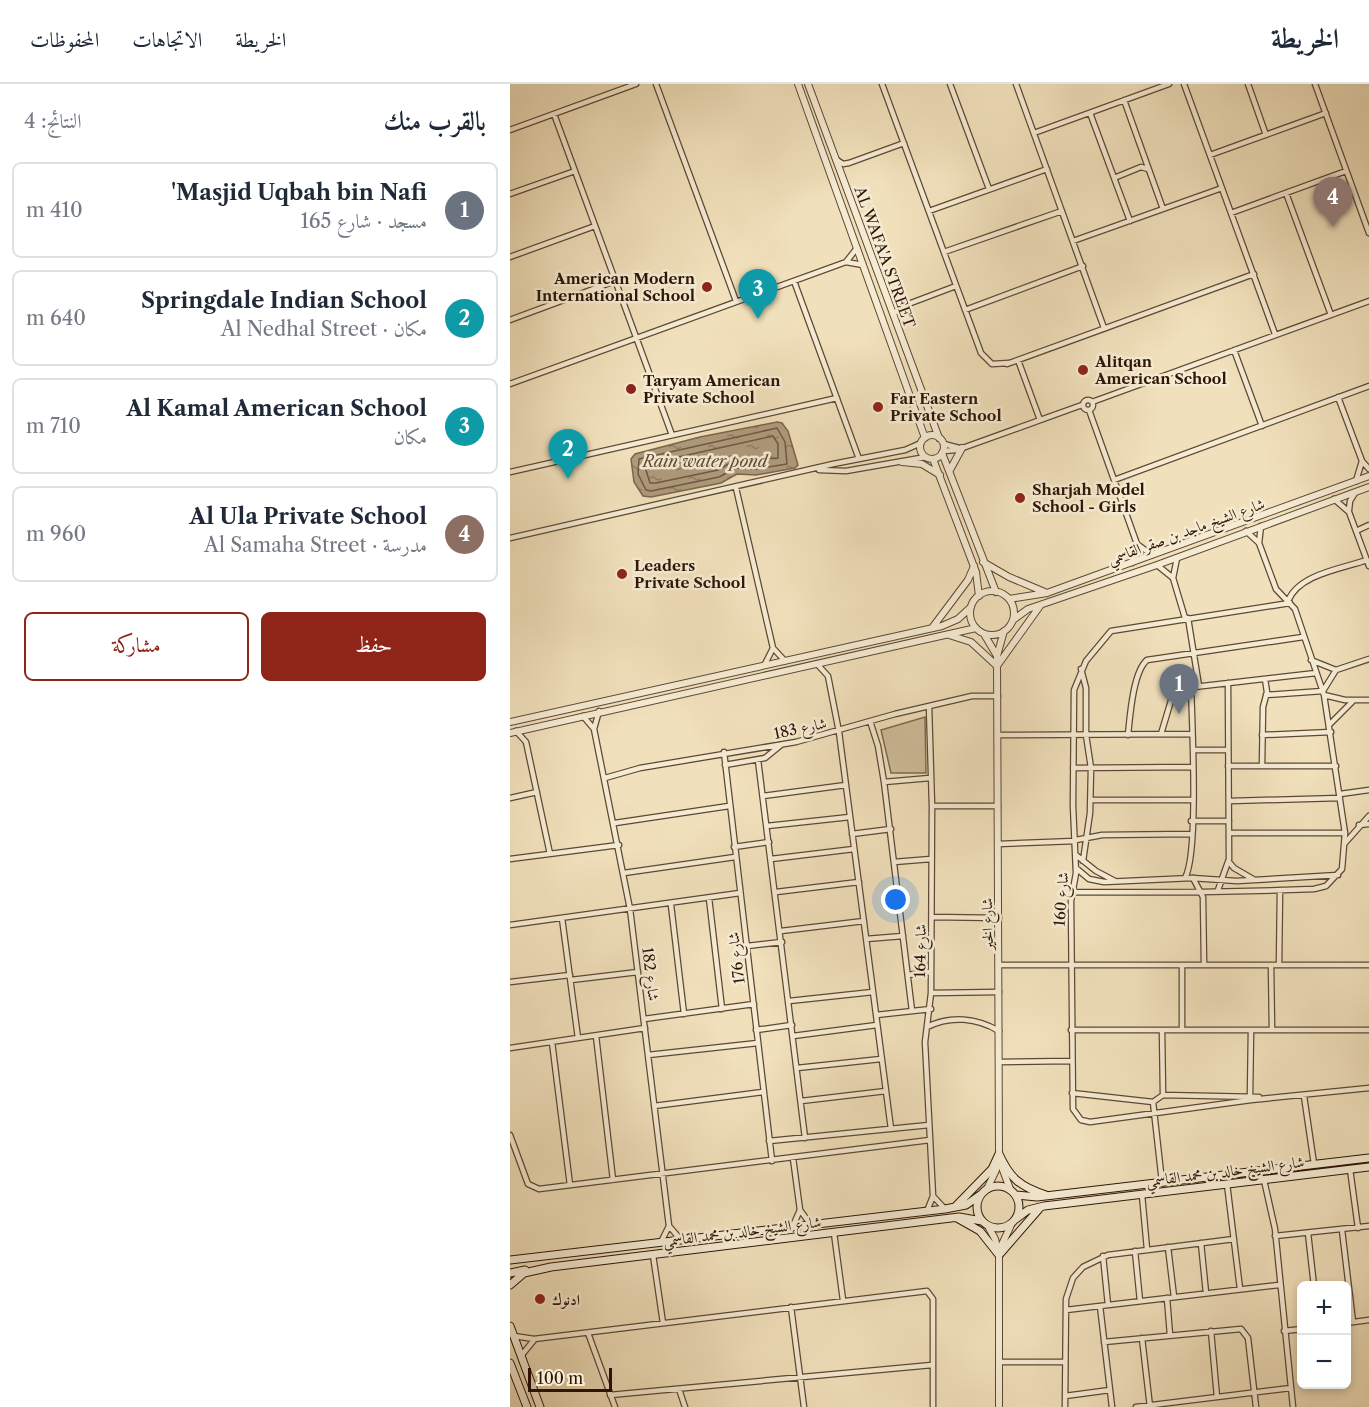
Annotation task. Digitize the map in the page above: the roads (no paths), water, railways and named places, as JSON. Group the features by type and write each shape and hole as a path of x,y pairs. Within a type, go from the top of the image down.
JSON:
{"main road":[{"path":"999,1154 1008,1173 1017,1183 1047,1196"},
{"path":"949,1209 992,1169 999,1154"},
{"name":"شارع الشيخ خالد بن محمد القاسمي","path":"1013,1192 1032,1198 1369,1158"},
{"name":"شارع الشيخ خالد بن محمد القاسمي","path":"1016,1219 1028,1210 1044,1206 1369,1167"},
{"path":"999,1186 1013,1192 1020,1208 1011,1225 1001,1228 985,1224 977,1210 980,1195 987,1189 999,1186"},
{"name":"شارع الشيخ خالد بن محمد القاسمي","path":"510,1262 949,1209 970,1203 980,1195"},
{"path":"955,1217 980,1231 999,1255 1031,1216 1044,1206"},
{"name":"شارع الشيخ خالد بن محمد القاسمي","path":"510,1285 520,1275 530,1270 955,1217 967,1217 985,1224"},
{"path":"510,1273 530,1270"},
{"path":"510,1326 540,1407"},
{"path":"510,1365 527,1407"}],"street":[{"path":"510,130 636,84"},
{"path":"656,84 736,302"},
{"name":"AL WAFA'A STREET","path":"798,84 866,267 923,440"},
{"name":"AL WAFA'A STREET","path":"808,84 939,438"},
{"path":"882,84 981,357 988,365 998,367 1254,274"},
{"path":"950,84 989,189"},
{"path":"1016,84 1104,328"},
{"path":"1034,133 1169,84"},
{"path":"1184,84 1275,334"},
{"path":"1248,84 1266,135"},
{"path":"1315,84 1369,233"},
{"path":"1124,100 1162,209"},
{"path":"1090,113 1130,221"},
{"path":"1210,155 1326,113"},
{"path":"554,114 672,435"},
{"path":"837,160 849,163 904,144"},
{"path":"1114,177 1141,167 1148,169"},
{"path":"929,211 1047,169"},
{"path":"510,195 575,171"},
{"path":"1231,213 1346,171"},
{"path":"1073,242 1222,188"},
{"path":"1286,193 1331,315"},
{"path":"944,252 1062,211"},
{"path":"510,257 595,226"},
{"path":"846,262 858,247"},
{"path":"510,384 846,262 854,262 866,267"},
{"path":"965,309 1083,266"},
{"path":"794,280 859,459"},
{"path":"510,320 615,281"},
{"path":"893,314 903,306 956,286"},
{"path":"933,459 943,449 962,448 1082,405 1087,400 1092,402 1369,301"},
{"path":"1234,350 1262,426"},
{"path":"1018,360 1040,420"},
{"path":"1114,480 1369,386"},
{"path":"1338,397 1362,461 1369,469"},
{"path":"510,471 837,398"},
{"path":"1089,410 1092,402"},
{"path":"1082,405 1084,409 1089,410"},
{"path":"1089,410 1137,544 1137,552 1131,563"},
{"path":"510,538 905,450 934,435 939,438 982,562 996,592 1009,599 1013,609 1013,620 1004,631 994,635 984,633 976,628 972,621 971,607"},
{"path":"923,440 921,449 926,457"},
{"path":"950,471 962,448"},
{"path":"817,470 846,471 926,457 933,459 974,566 979,596"},
{"path":"1355,481 1362,461"},
{"path":"902,462 922,464 940,474"},
{"name":"شارع الشيخ ماجد بن صقر القاسمي","path":"1009,599 1047,594 1369,476"},
{"name":"شارع الشيخ ماجد بن صقر القاسمي","path":"1013,620 1022,612 1369,487"},
{"path":"736,488 773,648 785,661"},
{"path":"1357,491 1350,501 1349,512 1369,566"},
{"path":"1334,499 1349,512"},
{"path":"1356,531 1369,525"},
{"path":"1072,892 1202,893 1218,890 1320,888 1338,875 1344,864 1345,833 1330,724 1323,693 1289,602 1276,589 1259,543 1261,526"},
{"path":"1246,531 1259,543"},
{"path":"1137,544 1154,556"},
{"path":"1177,558 1173,578 1187,618 1195,651 1199,686"},
{"path":"1289,602 1295,589 1306,581 1367,560"},
{"path":"982,562 1047,594"},
{"path":"1157,565 1173,578"},
{"path":"932,628 968,580 974,566"},
{"path":"510,722 932,628 953,622 971,607 979,596 996,592"},
{"name":"شارع 160","path":"1154,1113 1090,1122 1081,1120 1074,1113 1071,1061 1072,892 1076,868 1073,698 1082,669 1101,641 1111,632 1289,602"},
{"path":"945,634 970,642 997,666 1042,605"},
{"path":"513,732 976,628"},
{"name":"شارع الخير","path":"987,1189 996,1170 999,1154 997,656 1004,631"},
{"name":"شارع الخير","path":"984,633 997,656"},
{"path":"1128,735 1134,691 1143,663 1150,659 1303,637"},
{"path":"764,665 773,648"},
{"path":"828,676 834,660"},
{"path":"1311,660 1336,670 1369,660"},
{"path":"817,664 828,676 839,732 891,1129"},
{"path":"1082,669 1086,688 1086,735 1091,768 1091,800 1083,861"},
{"path":"1323,693 1336,670"},
{"path":"1161,735 1174,691 1191,687 1316,673"},
{"path":"1262,766 1265,679"},
{"path":"1218,890 1228,859 1230,801 1228,683"},
{"path":"1185,878 1190,865 1191,834 1193,750 1191,687"},
{"path":"1266,695 1323,693 1353,701 1369,700"},
{"name":"شارع 183","path":"605,778 631,770 724,752 781,745 978,695 998,696"},
{"path":"1330,724 1353,701"},
{"name":"شارع 164","path":"929,706 932,806 931,1009 925,1042 933,1196"},
{"name":"شارع 182","path":"594,729 599,711"},
{"name":"شارع 182","path":"583,716 594,729 624,873 669,1226"},
{"path":"870,721 879,750 891,829 912,1011"},
{"path":"532,728 526,742 550,854"},
{"path":"513,732 526,742"},
{"path":"1262,735 1331,732"},
{"path":"998,735 1192,734"},
{"path":"725,765 759,760 770,755 781,745"},
{"path":"1193,750 1228,750"},
{"name":"شارع 176","path":"724,752 772,1161"},
{"path":"759,760 805,1138"},
{"path":"1228,766 1336,766"},
{"path":"1073,768 1193,767"},
{"path":"884,782 930,778"},
{"path":"763,796 846,785"},
{"path":"1230,801 1340,796 1369,790"},
{"path":"510,798 537,792"},
{"path":"1091,800 1192,800"},
{"path":"615,823 729,806"},
{"path":"932,806 998,806"},
{"path":"1346,843 1369,816"},
{"path":"767,826 850,817"},
{"path":"1191,821 1229,821"},
{"path":"1359,825 1369,824"},
{"path":"852,834 891,829"},
{"path":"1229,833 1345,833"},
{"path":"998,844 1076,840 1086,836 1191,834"},
{"path":"734,847 769,842"},
{"path":"510,859 619,845"},
{"path":"771,859 854,849"},
{"path":"1076,855 1118,882"},
{"path":"624,873 735,857"},
{"path":"894,862 931,859"},
{"path":"1228,859 1234,868 1253,879"},
{"path":"1076,868 1089,879 1104,882 1338,875"},
{"path":"1192,878 1202,893 1204,965"},
{"path":"776,892 859,882"},
{"path":"1103,892 1104,882"},
{"path":"1279,965 1280,890"},
{"path":"510,925 740,893"},
{"path":"708,898 722,1009"},
{"path":"671,904 684,1014"},
{"path":"932,917 999,918"},
{"path":"562,918 578,1038"},
{"path":"781,931 864,921"},
{"path":"866,939 903,936"},
{"path":"747,946 782,942"},
{"path":"1000,965 1369,965"},
{"path":"1182,965 1182,1030"},
{"path":"1271,965 1272,1030"},
{"path":"510,982 638,972"},
{"path":"908,975 930,972"},
{"path":"789,1001 873,992"},
{"path":"931,993 999,992"},
{"path":"644,1019 754,1004"},
{"path":"876,1015 931,1009"},
{"path":"927,1027 945,1020 963,1019 982,1023 1000,1031"},
{"path":"756,1030 792,1025"},
{"path":"793,1036 877,1025"},
{"path":"510,1048 645,1028"},
{"path":"1071,1030 1369,1030"},
{"path":"1162,1030 1163,1095"},
{"path":"1250,1097 1251,1030"},
{"path":"596,1036 613,1180"},
{"path":"552,1042 570,1185"},
{"path":"648,1055 758,1043"},
{"path":"797,1068 881,1059"},
{"path":"1000,1062 1071,1061"},
{"path":"1154,1113 1369,1088"},
{"path":"801,1101 886,1091"},
{"path":"654,1106 763,1092"},
{"path":"1072,1093 1153,1102 1163,1095 1275,1098"},
{"path":"1304,1096 1314,1164"},
{"path":"1153,1102 1162,1182"},
{"path":"769,1141 929,1125"},
{"path":"511,1138 530,1186 538,1189 930,1140"},
{"path":"999,1154 1002,1172 1013,1192"},
{"path":"794,1158 800,1210 811,1225"},
{"path":"1350,1169 1358,1228"},
{"path":"1264,1180 1275,1236 1278,1285 1293,1407"},
{"path":"1227,1184 1240,1289"},
{"path":"1142,1195 1147,1249"},
{"path":"926,1212 933,1196 949,1209"},
{"path":"792,1228 800,1210"},
{"path":"985,1224 995,1239 999,1255 999,1407"},
{"path":"999,1255 1011,1225"},
{"path":"660,1244 669,1226 683,1241"},
{"path":"1275,1236 1369,1226"},
{"path":"1342,1230 1346,1281"},
{"path":"834,1233 843,1300"},
{"path":"1308,1233 1313,1281"},
{"path":"1065,1407 1067,1292 1073,1278 1083,1266 1103,1256 1234,1239"},
{"path":"1201,1243 1206,1293"},
{"path":"1168,1247 1174,1297"},
{"path":"1135,1251 1140,1301"},
{"path":"653,1255 663,1323"},
{"path":"1103,1256 1108,1305"},
{"path":"1066,1310 1278,1285"},
{"path":"514,1336 534,1339 588,1333 924,1290 930,1293 933,1299 933,1407"},
{"path":"1167,1298 1170,1335"},
{"path":"1100,1306 1112,1407"},
{"path":"791,1307 804,1407"},
{"path":"1351,1323 1369,1320"},
{"path":"1104,1342 1238,1328 1246,1332 1256,1407"},
{"path":"1284,1331 1297,1330"},
{"path":"1211,1331 1216,1397"},
{"path":"588,1333 615,1407"},
{"path":"1142,1338 1150,1406"},
{"path":"521,1356 534,1339"},
{"path":"999,1362 1065,1362"},
{"path":"610,1395 932,1365"},
{"path":"510,1384 519,1388"},
{"path":"1136,1407 1291,1388"},
{"path":"678,1389 685,1407"},
{"path":"1065,1396 1110,1390"},
{"path":"1188,1401 1189,1407"}],"water":[{"name":"Rain water pond","path":"777,422 782,423 788,431 798,465 795,468 756,475 737,474 721,483 651,497 643,496 634,482 631,459 635,454 700,437"}],"place":[{"name":"Al Ula Private School","path":"1333,227"},
{"name":"American Modern International School","path":"707,287"},
{"name":"Al Kamal American School","path":"758,319"},
{"name":"Alitqan American School","path":"1083,370"},
{"name":"Taryam American Private School","path":"631,389"},
{"name":"Far Eastern Private School","path":"878,407"},
{"name":"Springdale Indian School","path":"568,479"},
{"name":"Sharjah Model School - Girls","path":"1020,498"},
{"name":"Leaders Private School","path":"622,574"},
{"name":"Masjid Uqbah bin Nafi'","path":"1179,714"},
{"name":"ادنوك","path":"540,1299"}]}
